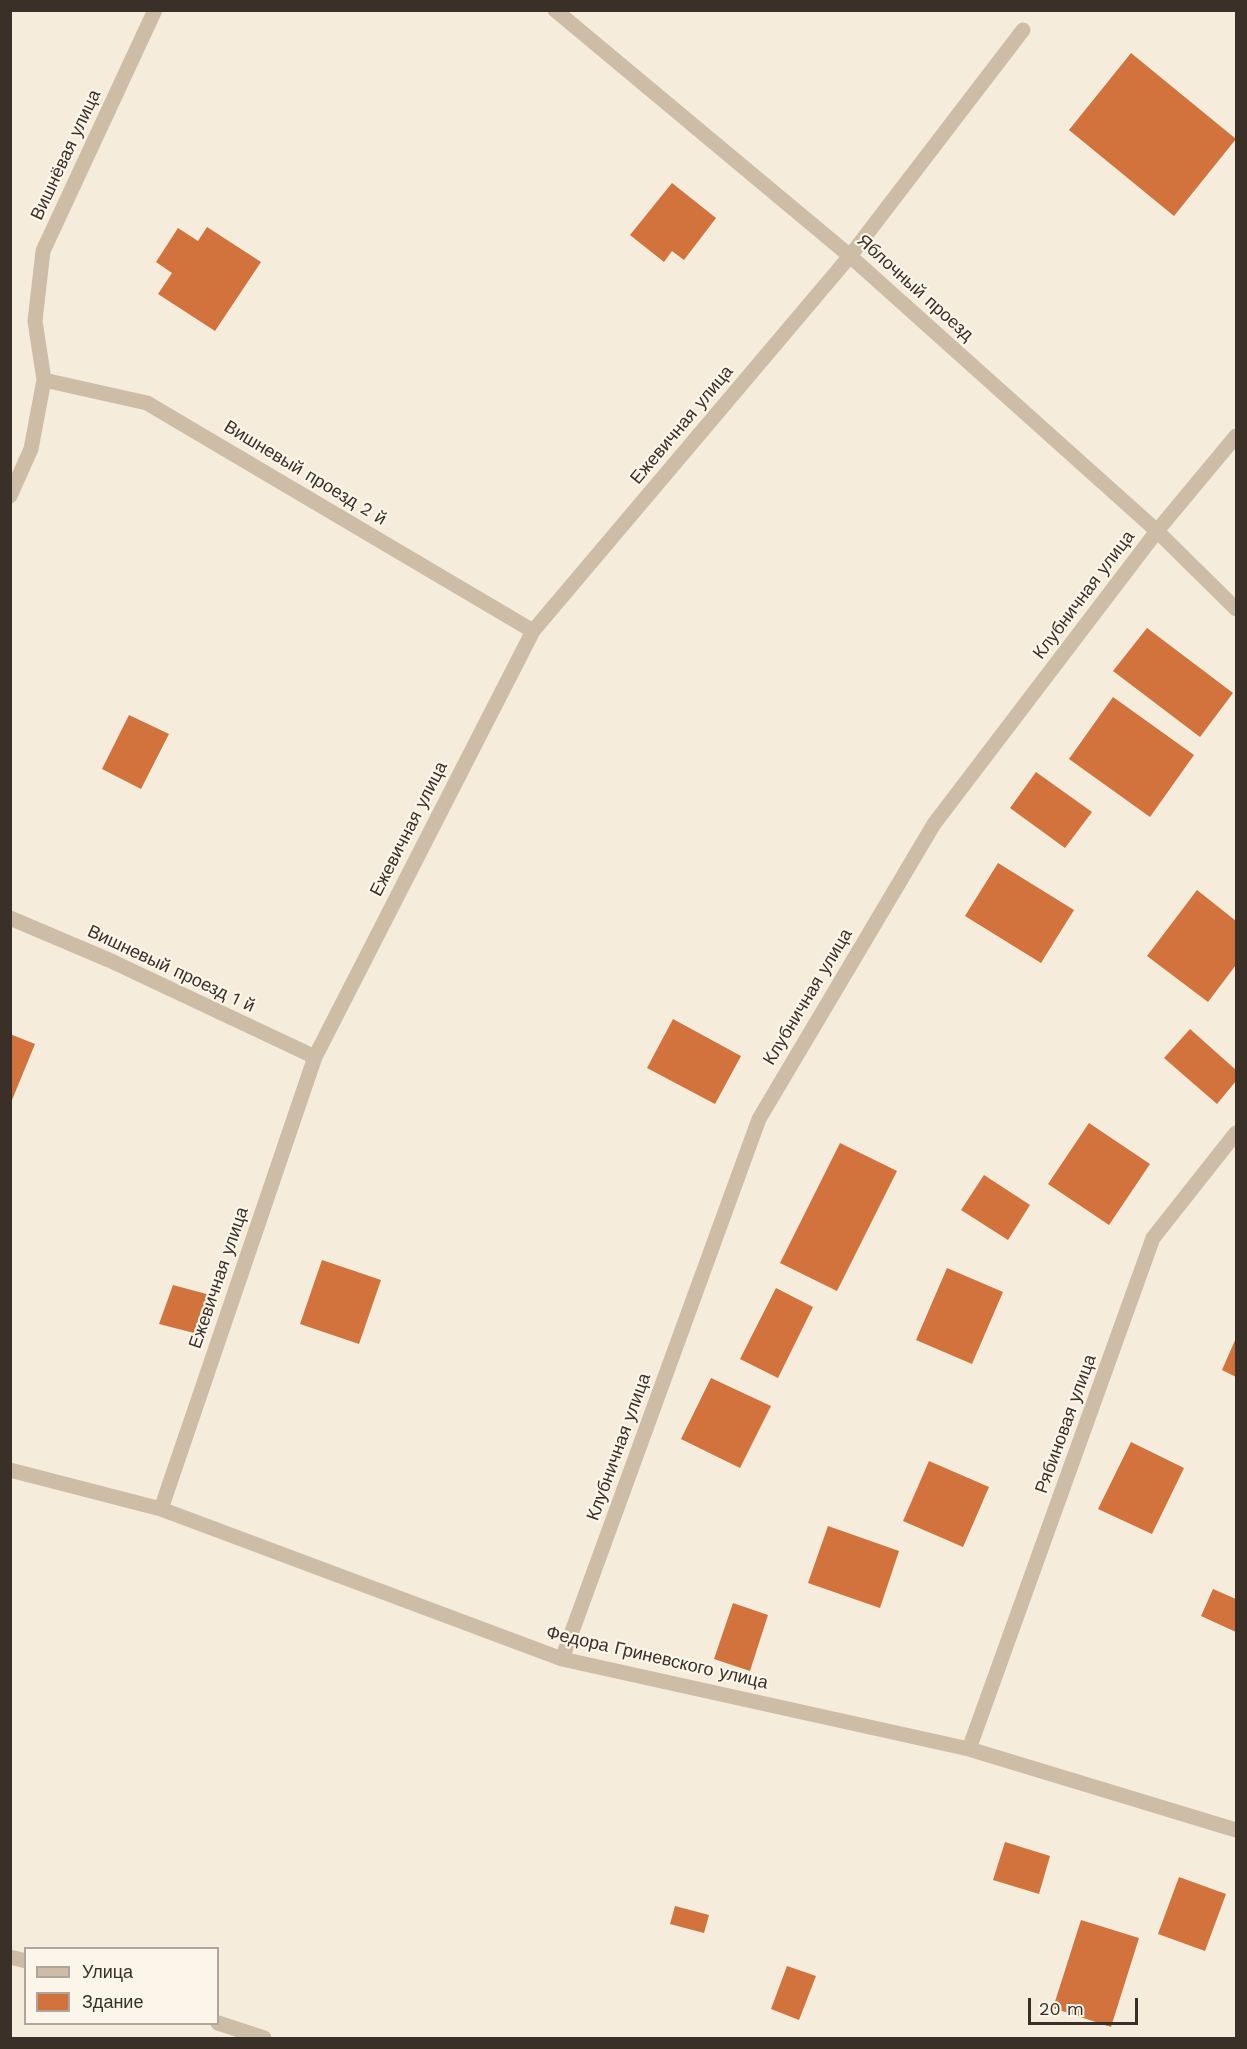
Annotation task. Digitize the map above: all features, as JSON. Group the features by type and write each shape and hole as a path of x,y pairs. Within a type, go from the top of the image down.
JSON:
{"street":[{"name":"Вишнёвая улица","path":"10,496 31,449 44,380 35,321 43,251 155,10"},
{"name":"Яблочный проезд","path":"555,10 850,256 1157,531 1236,609"},
{"name":"Ежевичная улица","path":"161,1509 315,1057 533,631 850,256 1023,30"},
{"name":"Вишневый проезд 2 й","path":"44,380 147,403 533,631"},
{"name":"Клубничная улица","path":"562,1659 759,1119 934,824 1157,531 1236,436"},
{"name":"Вишневый проезд 1 й","path":"10,918 108,960 315,1057"},
{"name":"Рябиновая улица","path":"969,1749 1153,1238 1236,1133"},
{"name":"Федора Гриневского улица","path":"10,1470 161,1509 562,1659 969,1749 1236,1830"},
{"path":"219,2023 264,2038"}],"building":[{"path":"1131,53 1236,139 1174,216 1069,130"},
{"path":"672,183 716,218 684,260 672,251 664,262 630,235"},
{"path":"207,227 261,262 215,331 158,294 172,273 156,262 178,228 198,241"},
{"path":"1147,628 1233,693 1200,737 1113,671"},
{"path":"1113,697 1194,755 1150,817 1069,759"},
{"path":"129,715 169,734 141,789 102,769"},
{"path":"1036,772 1092,812 1065,848 1010,808"},
{"path":"998,863 1074,910 1041,963 965,916"},
{"path":"1197,890 1236,921 1236,965 1208,1002 1147,956"},
{"path":"673,1019 741,1056 715,1104 647,1068"},
{"path":"1190,1029 1236,1070 1236,1081 1217,1104 1164,1058"},
{"path":"10,1034 35,1044 12,1100 10,1099"},
{"path":"1089,1123 1150,1164 1109,1225 1048,1184"},
{"path":"840,1143 897,1171 837,1291 780,1263"},
{"path":"984,1175 1030,1205 1008,1240 961,1210"},
{"path":"322,1260 381,1280 359,1344 300,1324"},
{"path":"947,1268 1003,1292 972,1364 916,1340"},
{"path":"173,1285 210,1295 198,1334 159,1324"},
{"path":"776,1288 813,1307 778,1378 740,1359"},
{"path":"1236,1338 1236,1377 1222,1370"},
{"path":"711,1378 771,1406 740,1468 681,1439"},
{"path":"1131,1442 1184,1468 1152,1534 1098,1509"},
{"path":"929,1461 989,1487 963,1547 903,1521"},
{"path":"828,1526 899,1551 880,1608 808,1583"},
{"path":"1213,1589 1236,1599 1236,1632 1201,1616"},
{"path":"733,1603 768,1615 750,1671 714,1659"},
{"path":"1005,1842 1050,1856 1039,1894 993,1880"},
{"path":"1179,1877 1226,1894 1205,1951 1158,1934"},
{"path":"675,1906 709,1915 704,1933 670,1924"},
{"path":"1081,1920 1139,1938 1111,2027 1053,2008"},
{"path":"787,1966 816,1976 799,2020 771,2009"}]}
